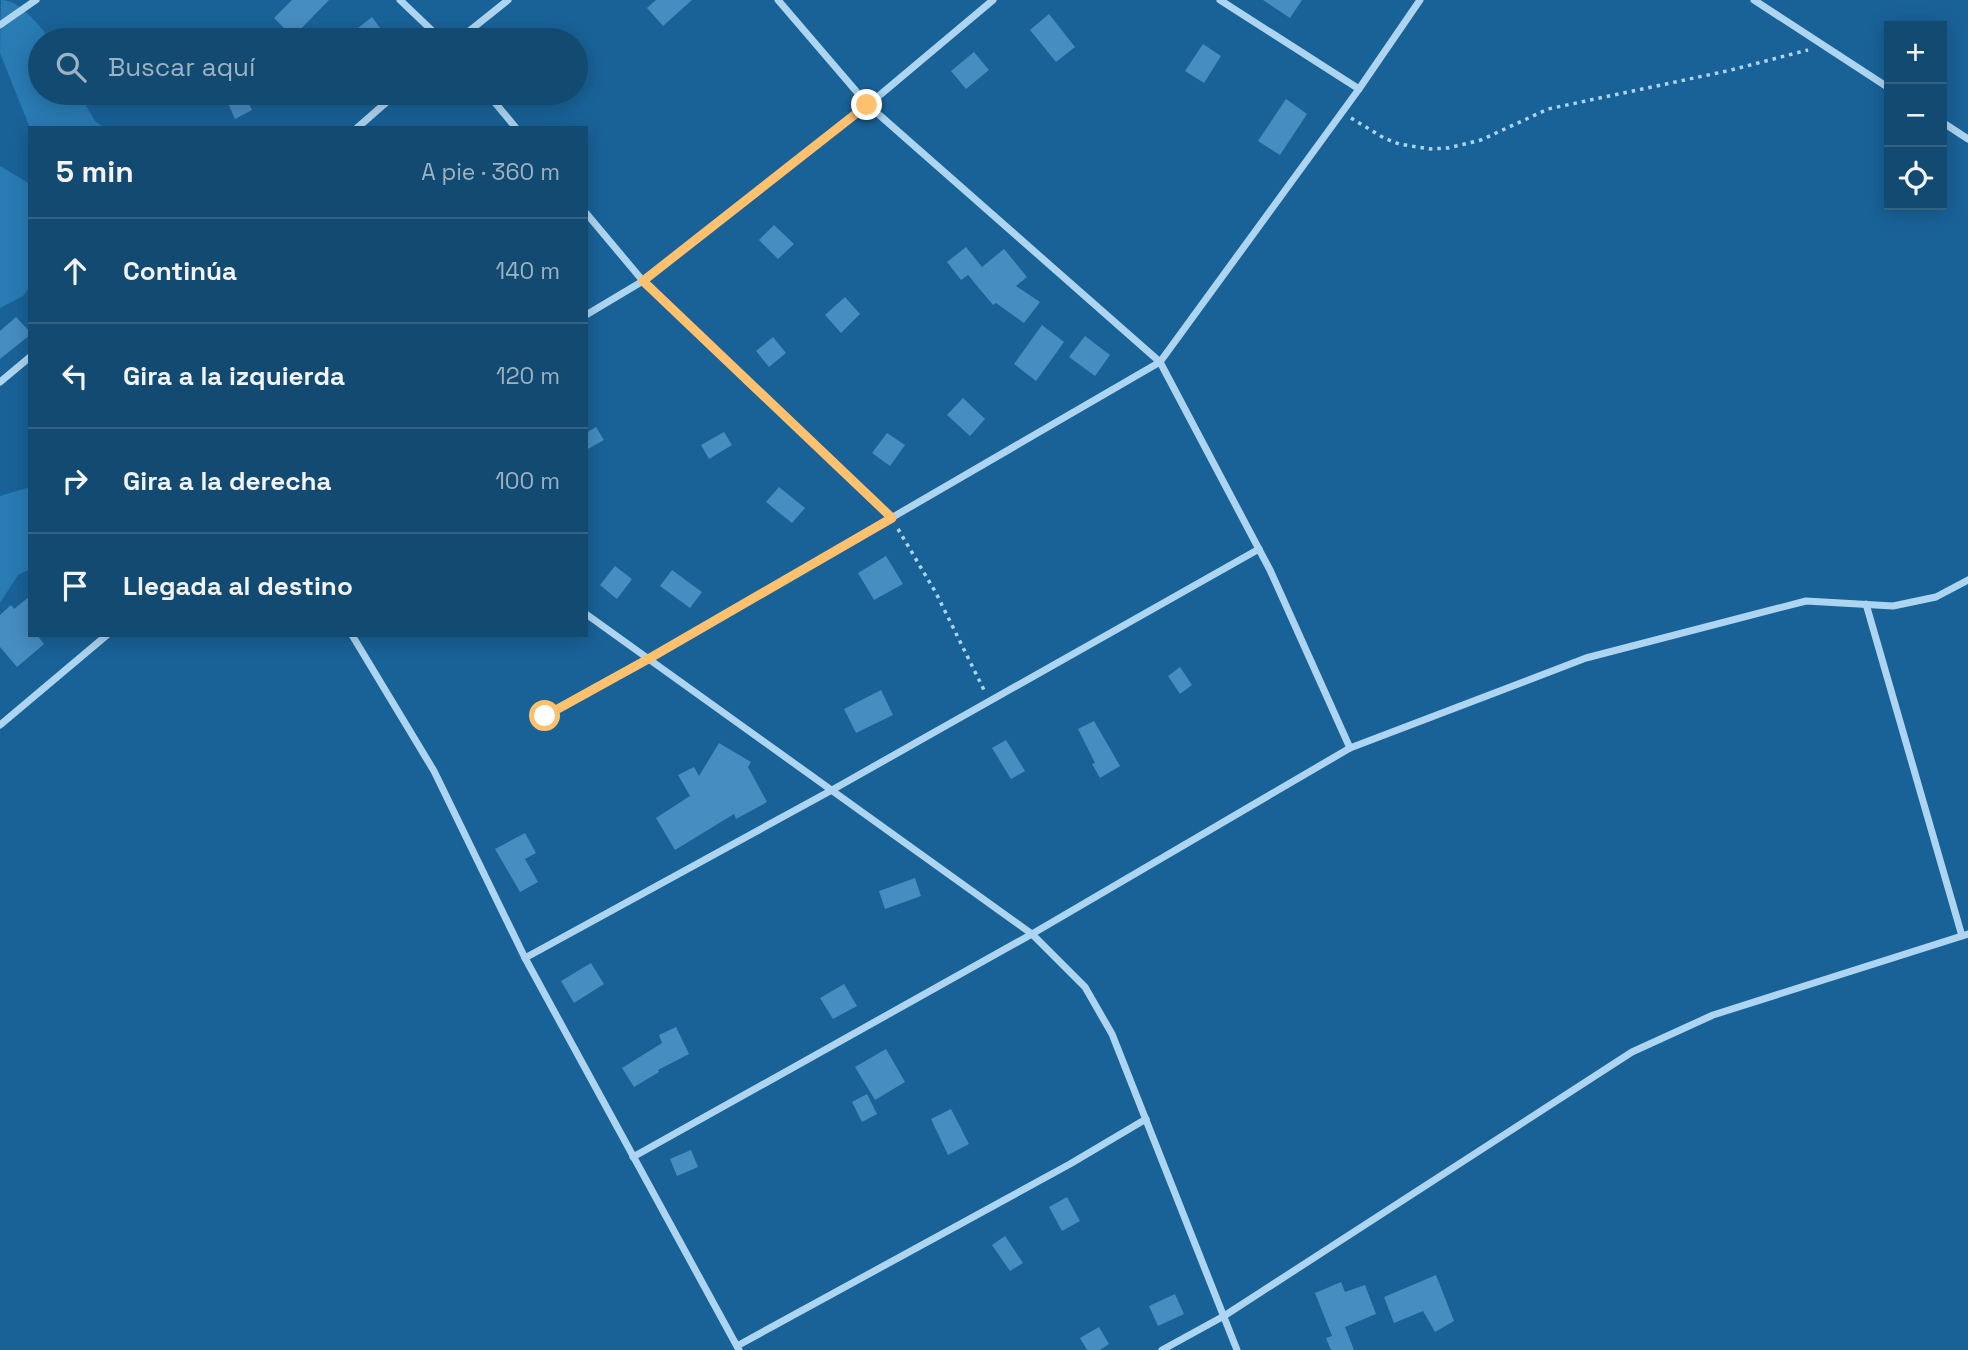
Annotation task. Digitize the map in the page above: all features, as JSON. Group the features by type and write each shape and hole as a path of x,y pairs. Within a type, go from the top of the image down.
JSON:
{"street":[{"path":"0,25 36,0"},
{"path":"400,0 429,28"},
{"path":"473,28 508,0"},
{"path":"779,0 867,105 1160,362 1259,549 1350,748"},
{"path":"588,314 643,281 867,105 993,0"},
{"path":"1220,0 1359,89"},
{"path":"545,716 650,658 1160,362 1342,113 1420,0"},
{"path":"1754,0 1884,85"},
{"path":"359,126 383,105"},
{"path":"497,105 514,126"},
{"path":"1947,125 1968,139"},
{"path":"588,215 643,281 892,518"},
{"path":"0,383 28,359"},
{"path":"525,958 832,790 1259,549"},
{"path":"633,1157 1032,934 1350,748 1586,658 1806,601 1893,606 1936,597 1968,580"},
{"path":"1162,1350 1224,1316 1632,1052 1713,1015 1965,935 1866,604"},
{"path":"588,615 1032,934 1085,988 1112,1034 1237,1350"},
{"path":"0,724 105,637"},
{"path":"353,637 434,771 525,958 738,1348 1146,1119"}],"path":[{"path":"1342,113 1399,144 1430,149 1448,148 1481,140 1548,109 1727,71 1806,51 1818,43"},
{"path":"892,518 936,593 989,701"}],"shaded area":[{"path":"1,0 16,4 41,28 28,28 28,105 86,105 95,121 102,126 29,126 0,53"},
{"path":"0,166 28,183 28,290 23,296 0,308"},
{"path":"28,488 28,570 18,575 0,603 0,496"}],"building":[{"path":"292,0 329,0 302,28 284,28 274,18"},
{"path":"656,0 692,0 663,26 647,8"},
{"path":"1263,0 1302,0 1290,18"},
{"path":"1049,14 1075,47 1056,62 1030,30"},
{"path":"372,17 380,28 358,28"},
{"path":"1203,44 1221,56 1204,83 1185,71"},
{"path":"974,52 989,70 966,89 951,71"},
{"path":"1286,99 1307,114 1280,155 1258,141"},
{"path":"229,105 249,105 252,110 235,119"},
{"path":"774,225 794,244 778,259 759,240"},
{"path":"966,247 982,267 1004,249 1027,277 1016,286 1040,302 1024,323 996,303 993,305 968,275 961,280 947,262"},
{"path":"845,297 860,314 841,333 825,315"},
{"path":"16,317 28,330 28,337 0,359 0,331"},
{"path":"1042,325 1064,342 1036,381 1014,364"},
{"path":"1085,336 1110,355 1095,376 1069,357"},
{"path":"773,337 786,353 769,367 756,351"},
{"path":"963,398 985,419 970,436 947,415"},
{"path":"596,427 604,440 588,449 588,432"},
{"path":"724,432 732,445 709,459 701,445"},
{"path":"887,433 905,445 890,466 872,453"},
{"path":"779,487 805,508 792,523 766,502"},
{"path":"886,556 903,584 874,600 858,573"},
{"path":"615,566 632,579 617,599 600,585"},
{"path":"672,570 702,592 690,608 660,586"},
{"path":"28,598 28,637 39,637 44,644 17,667 0,647 0,615 11,605 14,609"},
{"path":"1180,667 1192,685 1180,694 1168,676"},
{"path":"881,690 893,715 856,733 844,709"},
{"path":"1094,721 1120,766 1100,778 1078,729"},
{"path":"1006,740 1025,771 1011,779 992,748"},
{"path":"719,743 751,762 748,767 767,802 736,819 734,814 675,850 656,818 690,796 678,775 694,767 699,776"},
{"path":"525,833 536,853 525,859 538,882 520,892 495,849"},
{"path":"915,878 921,896 885,909 879,891"},
{"path":"591,963 604,984 574,1003 561,981"},
{"path":"844,984 857,1006 833,1019 820,998"},
{"path":"676,1027 689,1054 658,1070 659,1072 634,1087 622,1068 662,1043 659,1035"},
{"path":"886,1049 905,1082 875,1100 855,1067"},
{"path":"867,1094 877,1114 862,1122 852,1102"},
{"path":"951,1109 969,1144 948,1155 931,1119"},
{"path":"691,1150 698,1167 677,1176 670,1159"},
{"path":"1067,1197 1080,1221 1062,1231 1049,1207"},
{"path":"1005,1236 1023,1263 1010,1271 992,1245"},
{"path":"1436,1275 1454,1321 1435,1332 1423,1311 1394,1323 1384,1297"},
{"path":"1341,1282 1345,1292 1365,1285 1376,1314 1345,1327 1354,1350 1331,1350 1326,1338 1332,1336 1315,1293"},
{"path":"1175,1294 1184,1314 1158,1326 1149,1306"},
{"path":"1099,1327 1109,1344 1100,1350 1087,1350 1080,1338"}],"route":[{"path":"545,716 892,518 643,281 867,105"}]}
